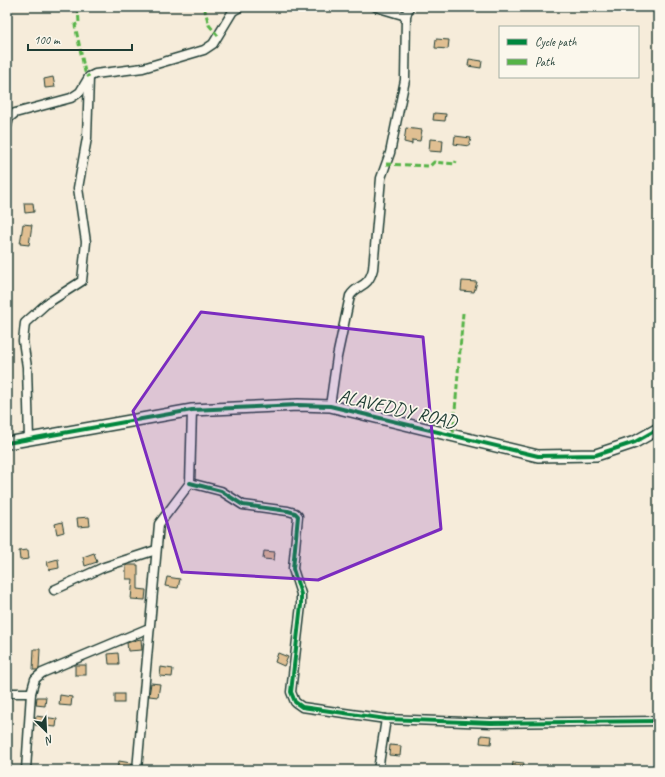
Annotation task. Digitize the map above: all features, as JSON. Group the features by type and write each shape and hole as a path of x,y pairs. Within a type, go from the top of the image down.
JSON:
{"street":[{"path":"7,126 9,118 15,113 71,98 80,92 89,77 95,74 143,68 204,50 214,44 233,11 240,7"},
{"path":"376,7 406,16"},
{"path":"330,406 337,357 350,296 354,291 365,285 371,278 373,269 381,178 390,153 405,80 406,16 409,7"},
{"path":"29,439 26,367 23,341 25,323 46,304 82,281 86,242 78,188 87,138 89,77"},
{"name":"ALAVEDDY ROAD","path":"7,443 192,410 298,405 330,406 538,456 596,455 635,442 658,429"},
{"path":"137,770 159,524 190,483 192,410"},
{"path":"190,483 221,491 243,505 288,511 295,513 298,516 294,569 301,594 301,605 291,692 295,702 302,706 386,719 491,723 658,721"},
{"path":"54,590 104,567 156,550"},
{"path":"26,770 31,693 35,679 42,673 149,628"},
{"path":"7,693 31,693"},
{"path":"378,770 386,719"}],"highlighted area":[{"path":"201,312 423,337 441,529 318,580 182,572 133,411"}],"building":[{"path":"436,39 449,40 448,49 435,48"},
{"path":"469,59 482,61 481,68 468,66"},
{"path":"53,77 55,87 45,88 44,79"},
{"path":"434,113 446,114 445,121 433,120"},
{"path":"406,128 422,130 420,141 412,140 412,144 404,142"},
{"path":"455,136 471,138 469,146 454,144"},
{"path":"430,139 443,140 442,152 429,151"},
{"path":"24,203 33,203 34,212 25,213"},
{"path":"23,224 32,225 29,245 20,244"},
{"path":"462,281 477,282 474,292 461,291"},
{"path":"89,517 90,526 78,527 77,518"},
{"path":"62,522 64,532 57,534 55,524"},
{"path":"28,550 29,559 20,560 19,551"},
{"path":"264,551 275,552 274,560 263,559"},
{"path":"94,553 97,562 85,566 83,557"},
{"path":"58,559 59,568 49,570 47,562"},
{"path":"126,565 138,565 138,589 146,590 145,600 131,599 133,579 126,579"},
{"path":"167,577 180,579 178,588 165,586"},
{"path":"141,639 142,650 128,651 127,643"},
{"path":"34,649 40,649 39,669 37,670 33,670"},
{"path":"118,653 119,664 109,664 108,654"},
{"path":"278,653 288,657 284,666 275,662"},
{"path":"75,665 86,665 86,675 75,675"},
{"path":"161,667 173,669 172,677 160,676"},
{"path":"151,683 160,684 158,697 149,696"},
{"path":"115,694 124,694 124,703 115,703"},
{"path":"60,695 72,697 71,706 59,705"},
{"path":"37,697 46,697 45,706 36,705"},
{"path":"36,716 57,719 56,727 35,725"},
{"path":"481,735 492,736 491,744 480,743"},
{"path":"390,745 401,746 400,756 389,755"},
{"path":"119,761 131,763 129,770 117,768"},
{"path":"513,762 524,763 523,770 512,769"}],"marked path":[{"path":"78,7 79,23 75,25 85,72 89,77"},
{"path":"204,7 209,25 218,36"},
{"path":"386,164 430,166 434,162 455,164 456,161"},
{"path":"453,435 463,313"}],"cycle path":[{"path":"7,443 192,410 298,405 330,406 538,456 596,455 635,442 658,429"},
{"path":"190,483 221,491 243,505 288,511 295,513 298,516 293,569 301,594 301,605 291,692 295,702 302,707 386,719 491,723 658,721"}]}
